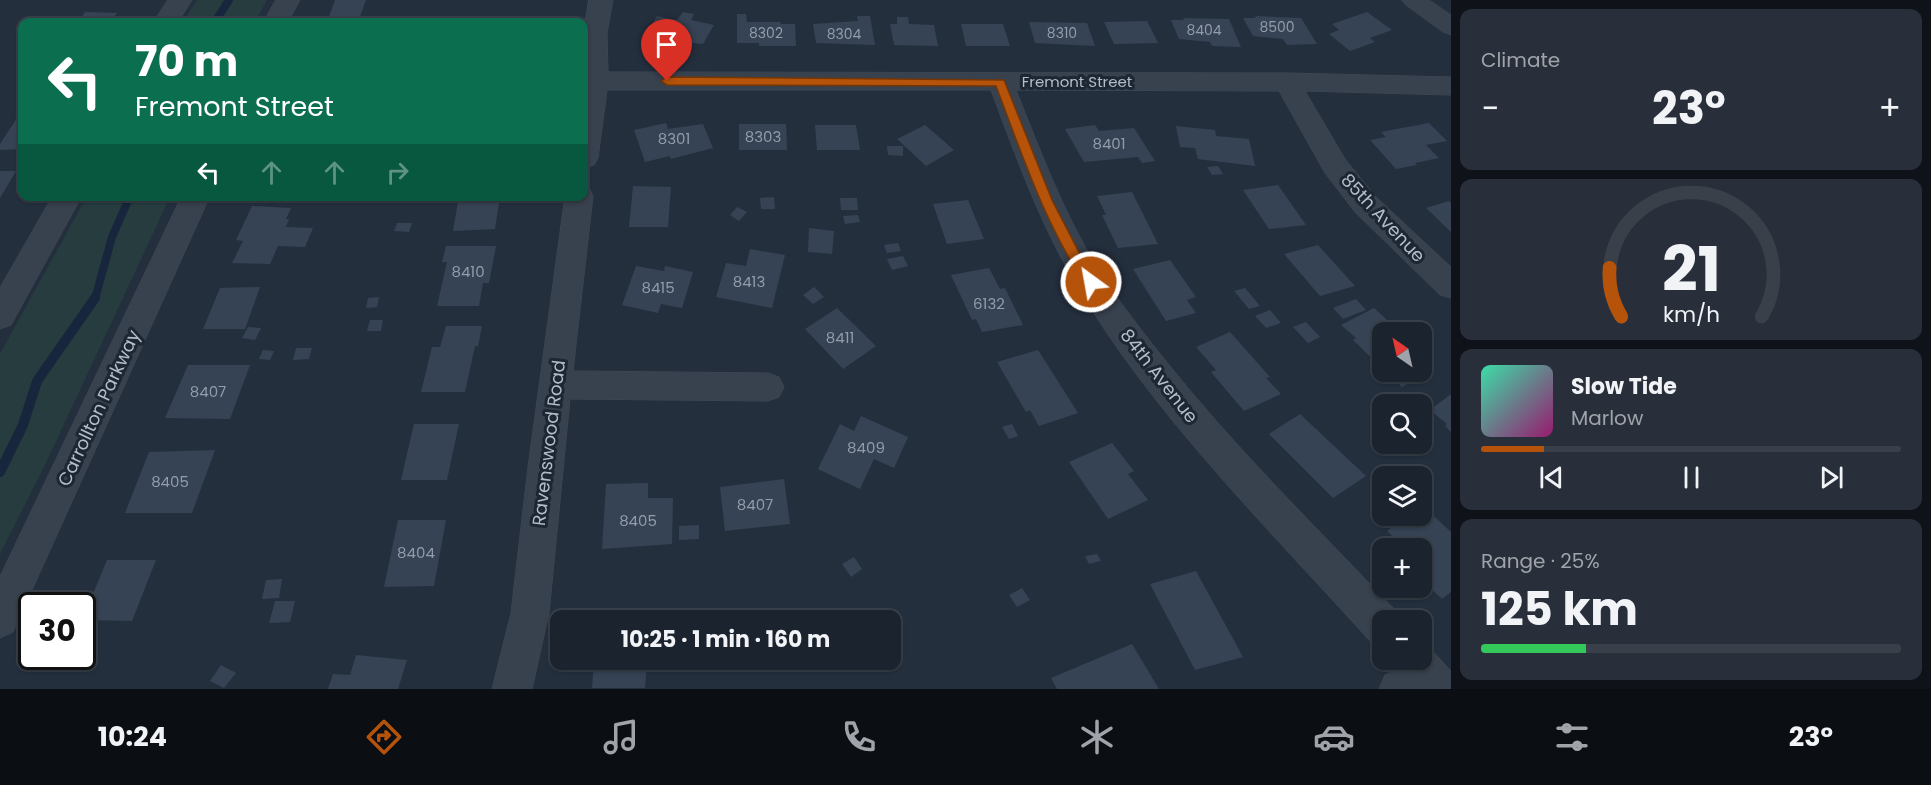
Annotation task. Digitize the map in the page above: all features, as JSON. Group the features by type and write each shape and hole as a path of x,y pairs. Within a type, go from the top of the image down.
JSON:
{"street":[{"path":"169,18 180,0"},
{"path":"278,18 288,0"},
{"path":"588,132 596,81 595,33 601,0"},
{"path":"1414,0 1451,27"},
{"name":"Fremont Street","path":"596,81 1287,82 1451,86"},
{"name":"84th Avenue","path":"1000,82 1046,200 1080,266 1123,329 1167,389 1209,438 1372,614"},
{"name":"85th Avenue","path":"1287,82 1335,166 1365,204 1451,286"},
{"path":"0,316 65,201"},
{"name":"Carrollton Parkway","path":"0,619 194,201"},
{"name":"Ravenswood Road","path":"512,689 530,613 578,201"},
{"path":"555,385 768,387"}],"green space":[{"path":"197,0 267,0 257,18 186,18"},
{"path":"84,201 168,201 44,467 0,554 0,354"}],"building":[{"path":"335,0 366,0 359,18 328,18"},
{"path":"85,12 117,13 113,18 81,18"},
{"path":"683,12 694,14 691,20 714,25 703,44 674,41 670,47 642,41 657,16 677,20"},
{"path":"1367,12 1392,30 1370,38 1375,42 1350,51 1329,34 1339,30 1332,24"},
{"path":"737,14 746,14 747,22 795,24 796,46 759,46 759,43 737,43"},
{"path":"857,16 870,16 875,45 816,43 813,24 858,21"},
{"path":"1255,16 1301,18 1317,44 1287,45 1283,39 1253,36 1243,18 1256,18"},
{"path":"897,17 908,17 909,24 934,25 938,46 894,45 890,24 897,24"},
{"path":"1183,18 1229,19 1241,47 1212,46 1210,42 1179,39 1171,20 1184,20"},
{"path":"1147,21 1158,43 1114,44 1104,22"},
{"path":"1029,22 1087,23 1095,46 1035,43"},
{"path":"961,24 1003,24 1010,46 966,46"},
{"path":"18,118 18,149 0,150 0,144"},
{"path":"666,123 668,129 703,124 713,148 671,159 670,156 645,162 634,130"},
{"path":"1429,123 1447,141 1426,145 1439,158 1415,163 1417,165 1396,169 1370,140 1386,137 1381,132"},
{"path":"739,124 786,124 787,150 739,150"},
{"path":"815,125 856,125 860,150 817,150"},
{"path":"925,125 954,150 926,166 897,139"},
{"path":"1095,125 1099,131 1134,128 1155,161 1142,163 1138,157 1084,162 1065,129"},
{"path":"1176,126 1215,130 1216,136 1249,139 1255,166 1198,159 1195,148 1180,147"},
{"path":"887,146 903,146 903,156 888,155"},
{"path":"1218,166 1223,174 1212,175 1207,167"},
{"path":"0,171 16,171 0,198"},
{"path":"1278,185 1306,225 1269,229 1243,190"},
{"path":"633,186 671,187 668,227 629,227"},
{"path":"1132,192 1158,244 1118,248 1102,215 1106,215 1097,196"},
{"path":"774,197 775,209 761,209 760,198"},
{"path":"840,198 857,198 858,210 841,210"},
{"path":"968,200 984,239 947,244 933,204"},
{"path":"458,201 499,201 495,229 453,231"},
{"path":"1449,201 1451,203 1451,232 1426,208"},
{"path":"252,206 291,208 286,219 289,219 286,227 313,228 305,247 278,246 270,264 232,263 243,241 236,240"},
{"path":"737,207 747,212 739,221 730,215"},
{"path":"858,215 860,222 845,224 843,216"},
{"path":"397,223 412,223 409,232 394,231"},
{"path":"809,228 834,231 832,254 808,252"},
{"path":"898,243 901,251 887,253 884,245"},
{"path":"1318,245 1355,286 1320,296 1284,254"},
{"path":"446,246 496,246 489,283 483,283 479,306 437,306 447,262 442,262"},
{"path":"750,249 785,255 772,308 716,297 726,263 746,266"},
{"path":"903,256 908,266 892,270 887,259"},
{"path":"1170,260 1196,297 1187,300 1196,313 1166,321 1133,269"},
{"path":"636,266 664,271 665,266 693,272 682,308 661,304 658,313 622,305"},
{"path":"989,268 1000,289 1005,288 1023,325 982,332 976,319 972,320 951,275"},
{"path":"260,287 245,329 203,329 220,288"},
{"path":"814,287 824,297 813,304 803,295"},
{"path":"1245,288 1260,306 1249,309 1234,291"},
{"path":"379,297 377,307 366,308 368,298"},
{"path":"1356,299 1366,310 1343,319 1333,308"},
{"path":"837,308 876,346 843,369 805,329"},
{"path":"1374,308 1389,322 1372,322 1372,358 1353,340 1356,338 1341,325"},
{"path":"1270,310 1281,323 1266,328 1255,316"},
{"path":"370,320 383,320 381,331 367,331"},
{"path":"1306,322 1320,337 1308,343 1293,327"},
{"path":"446,326 482,326 465,392 421,392 432,347 440,347"},
{"path":"248,327 261,328 255,340 242,338"},
{"path":"1230,332 1270,377 1266,378 1281,394 1244,411 1211,372 1216,370 1196,347"},
{"path":"296,348 312,348 309,359 293,360"},
{"path":"263,350 274,351 270,360 259,359"},
{"path":"1038,350 1078,413 1039,426 1030,410 1026,412 997,362"},
{"path":"188,365 250,365 230,419 165,418"},
{"path":"1397,382 1411,382 1402,387"},
{"path":"1451,394 1451,432 1445,426 1447,424 1432,412 1432,408"},
{"path":"1300,414 1366,476 1333,498 1269,434"},
{"path":"861,416 908,437 894,468 874,459 860,489 818,469 840,424 854,431"},
{"path":"414,424 459,424 447,480 401,480"},
{"path":"1012,424 1018,436 1009,439 1002,427"},
{"path":"1112,443 1134,471 1128,474 1148,500 1108,519 1069,462"},
{"path":"215,450 192,513 125,513 149,452"},
{"path":"784,479 790,524 725,531 720,487"},
{"path":"648,483 648,498 673,498 672,544 602,549 606,484"},
{"path":"1432,514 1451,532 1451,592 1442,599 1432,590 1432,538 1394,538 1387,531 1394,526 1432,526"},
{"path":"398,520 446,520 434,586 384,587"},
{"path":"699,525 699,539 679,540 679,526"},
{"path":"1097,554 1101,561 1089,564 1085,556"},
{"path":"854,557 862,569 851,577 842,564"},
{"path":"107,560 156,560 132,621 96,620 96,592 94,592"},
{"path":"1196,571 1243,657 1195,670 1150,584"},
{"path":"282,579 279,598 262,599 266,580"},
{"path":"1022,588 1030,600 1017,607 1009,595"},
{"path":"275,601 295,601 290,622 269,623"},
{"path":"1132,644 1159,689 1057,689 1051,678"},
{"path":"356,655 407,660 398,689 328,689 333,674 350,675"},
{"path":"221,665 236,673 224,688 210,681"},
{"path":"593,670 646,670 645,688 592,688"}],"waterway":[{"path":"218,18 229,0"},
{"path":"95,299 112,237 128,201"},
{"path":"0,472 23,425 37,381 95,298"}],"route":[{"path":"667,81 1000,82 1046,200 1080,266 1091,282"}]}
